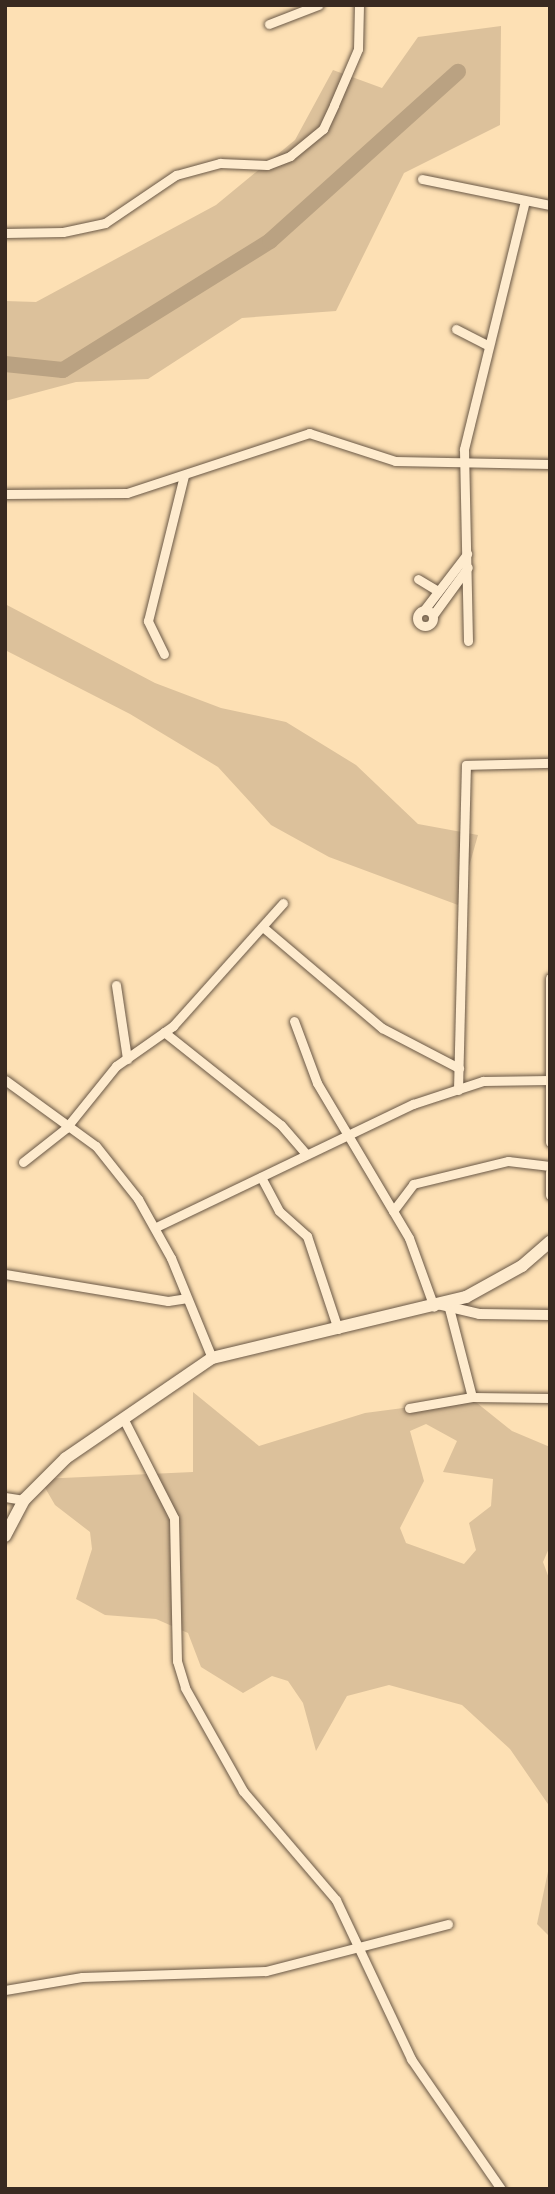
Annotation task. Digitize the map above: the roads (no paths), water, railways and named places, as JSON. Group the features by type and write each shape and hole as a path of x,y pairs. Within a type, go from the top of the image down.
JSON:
{"main road":[{"path":"5,1536 24,1500 66,1458 212,1358 441,1307 492,1284 550,1242"}],"street":[{"path":"269,24 318,5"},
{"path":"5,233 63,232 105,223 176,175 220,163 267,165 290,156 323,129 334,106 358,49 359,5"},
{"path":"422,179 550,205"},
{"path":"468,641 464,466 488,345 525,201"},
{"path":"457,329 488,345"},
{"path":"5,494 107,495 184,475 309,433 395,461 464,466 550,464"},
{"path":"164,654 148,621 184,475"},
{"path":"467,554 416,617 422,626 468,567"},
{"path":"418,579 438,591"},
{"path":"424,610 433,615"},
{"path":"458,1090 466,765 550,763"},
{"path":"23,1162 66,1128 103,1079 164,1032 264,928 283,903"},
{"path":"264,928 382,1028 459,1068"},
{"path":"550,978 550,1142"},
{"path":"116,985 127,1059"},
{"path":"294,1021 317,1083 351,1135 441,1307 472,1397"},
{"path":"164,1032 281,1125 306,1153"},
{"path":"5,1080 66,1128 96,1146 156,1227 212,1358"},
{"path":"156,1227 306,1153 482,1081 549,1080"},
{"path":"393,1211 413,1184 508,1161 550,1167"},
{"path":"550,1172 550,1195"},
{"path":"261,1177 279,1210 307,1236 338,1329"},
{"path":"5,1274 168,1301 186,1298"},
{"path":"441,1307 550,1315"},
{"path":"409,1408 472,1397 550,1398"},
{"path":"123,1418 174,1518 177,1661 185,1688 243,1791 321,1879 363,1949 411,2059 500,2189"},
{"path":"5,1497 24,1500"},
{"path":"5,1990 82,1977 266,1971 363,1949 448,1924"}],"waterway":[{"path":"5,364 63,370 270,241 458,72"}]}
